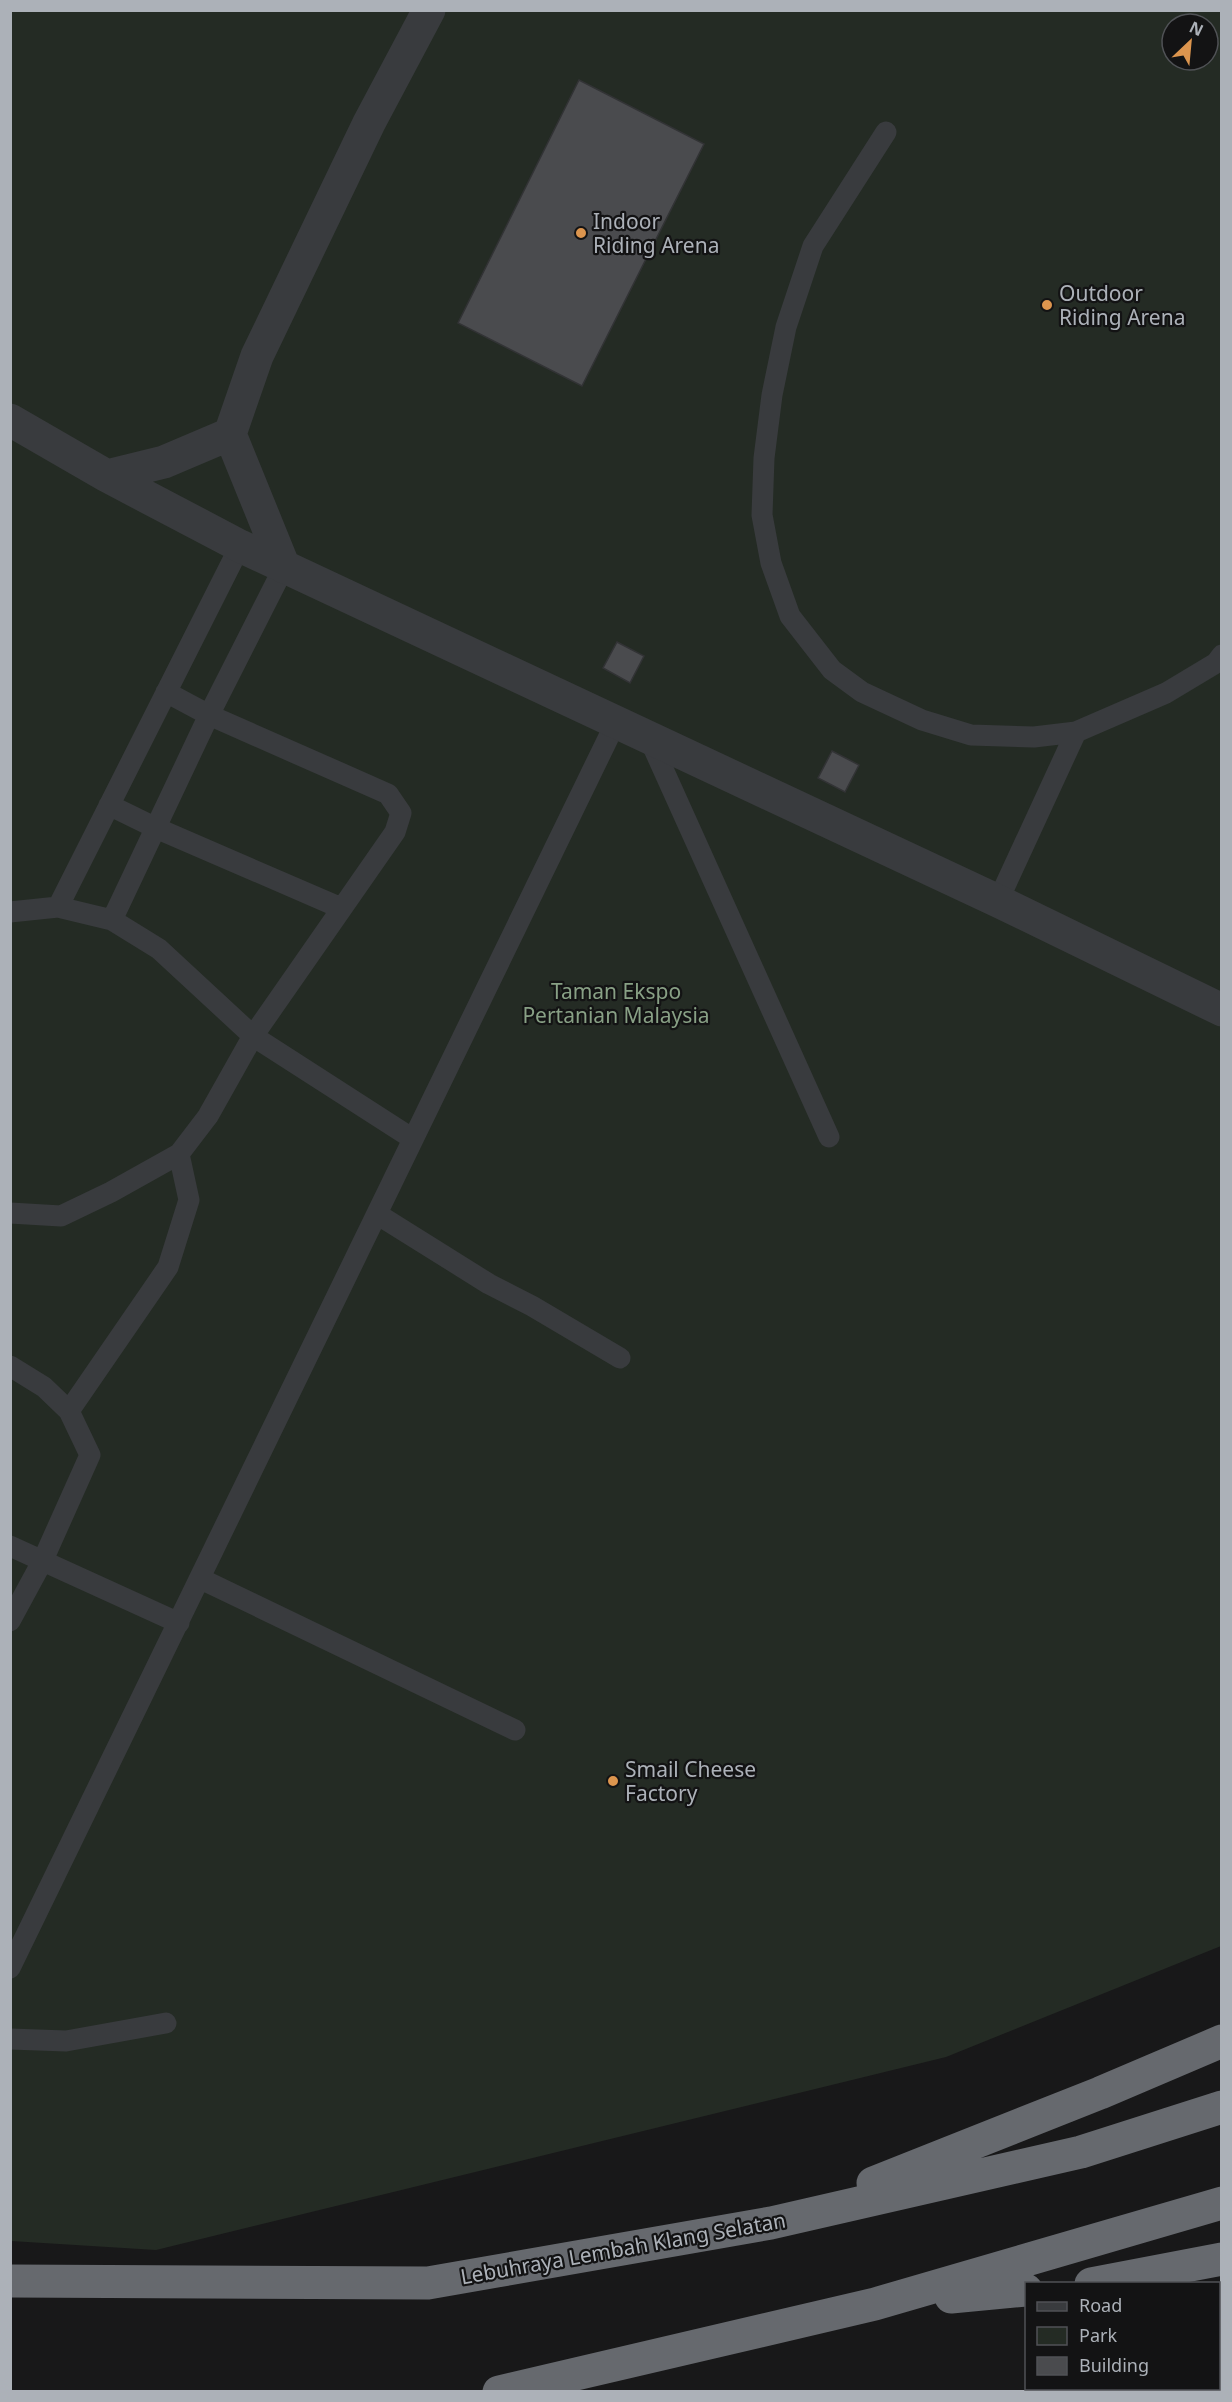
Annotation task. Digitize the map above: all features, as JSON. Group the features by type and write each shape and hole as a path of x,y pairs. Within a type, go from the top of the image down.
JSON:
{"highway":[{"path":"771,2223 1100,2093 1221,2041"},
{"name":"Lebuhraya Lembah Klang Selatan","path":"10,2281 428,2283 771,2223 1081,2152 1221,2108"},
{"path":"500,2391 875,2304 1221,2203"},
{"path":"1096,2282 1221,2259"},
{"path":"875,2304 1025,2290"}],"street":[{"path":"284,567 230,434 257,356 369,123 429,10"},
{"path":"10,420 107,476 240,546 998,901 1221,1010"},
{"path":"107,476 164,462 230,434"}],"lane":[{"path":"886,132 813,246 786,327 772,395 764,458 762,515 771,563 790,616 832,670 862,692 922,720 971,735 1034,737 1076,732 1166,693 1216,663 1221,656"},
{"path":"58,907 240,546"},
{"path":"112,920 208,715 284,567"},
{"path":"10,1213 61,1216 111,1192 179,1154 208,1116 253,1036 395,832 401,813 388,794 208,715 166,692"},
{"path":"10,1968 180,1623 616,722"},
{"path":"998,901 1076,732"},
{"path":"649,738 829,1137"},
{"path":"109,805 156,828 341,908"},
{"path":"10,912 58,907 112,920 159,949 253,1036 413,1138"},
{"path":"69,1411 168,1267 189,1200 179,1154"},
{"path":"377,1214 489,1284 532,1306 620,1358"},
{"path":"10,1366 44,1387 69,1411 90,1455 42,1560 10,1621"},
{"path":"10,1546 180,1623"},
{"path":"201,1579 515,1730"},
{"path":"10,2039 66,2041 166,2023"}],"green space":[{"name":"Taman Ekspo Pertanian Malaysia","path":"10,11 1221,11 1221,1946 946,2057 156,2250 11,2241"}],"building":[{"name":"Indoor Riding Arena","path":"579,80 704,144 582,386 458,323"},
{"path":"617,642 644,656 630,683 603,668"},
{"path":"832,751 859,765 845,792 818,778"}],"place":[{"name":"Indoor Riding Arena","path":"581,233"},
{"name":"Outdoor Riding Arena","path":"1047,305"},
{"name":"Smail Cheese Factory","path":"613,1781"}]}
